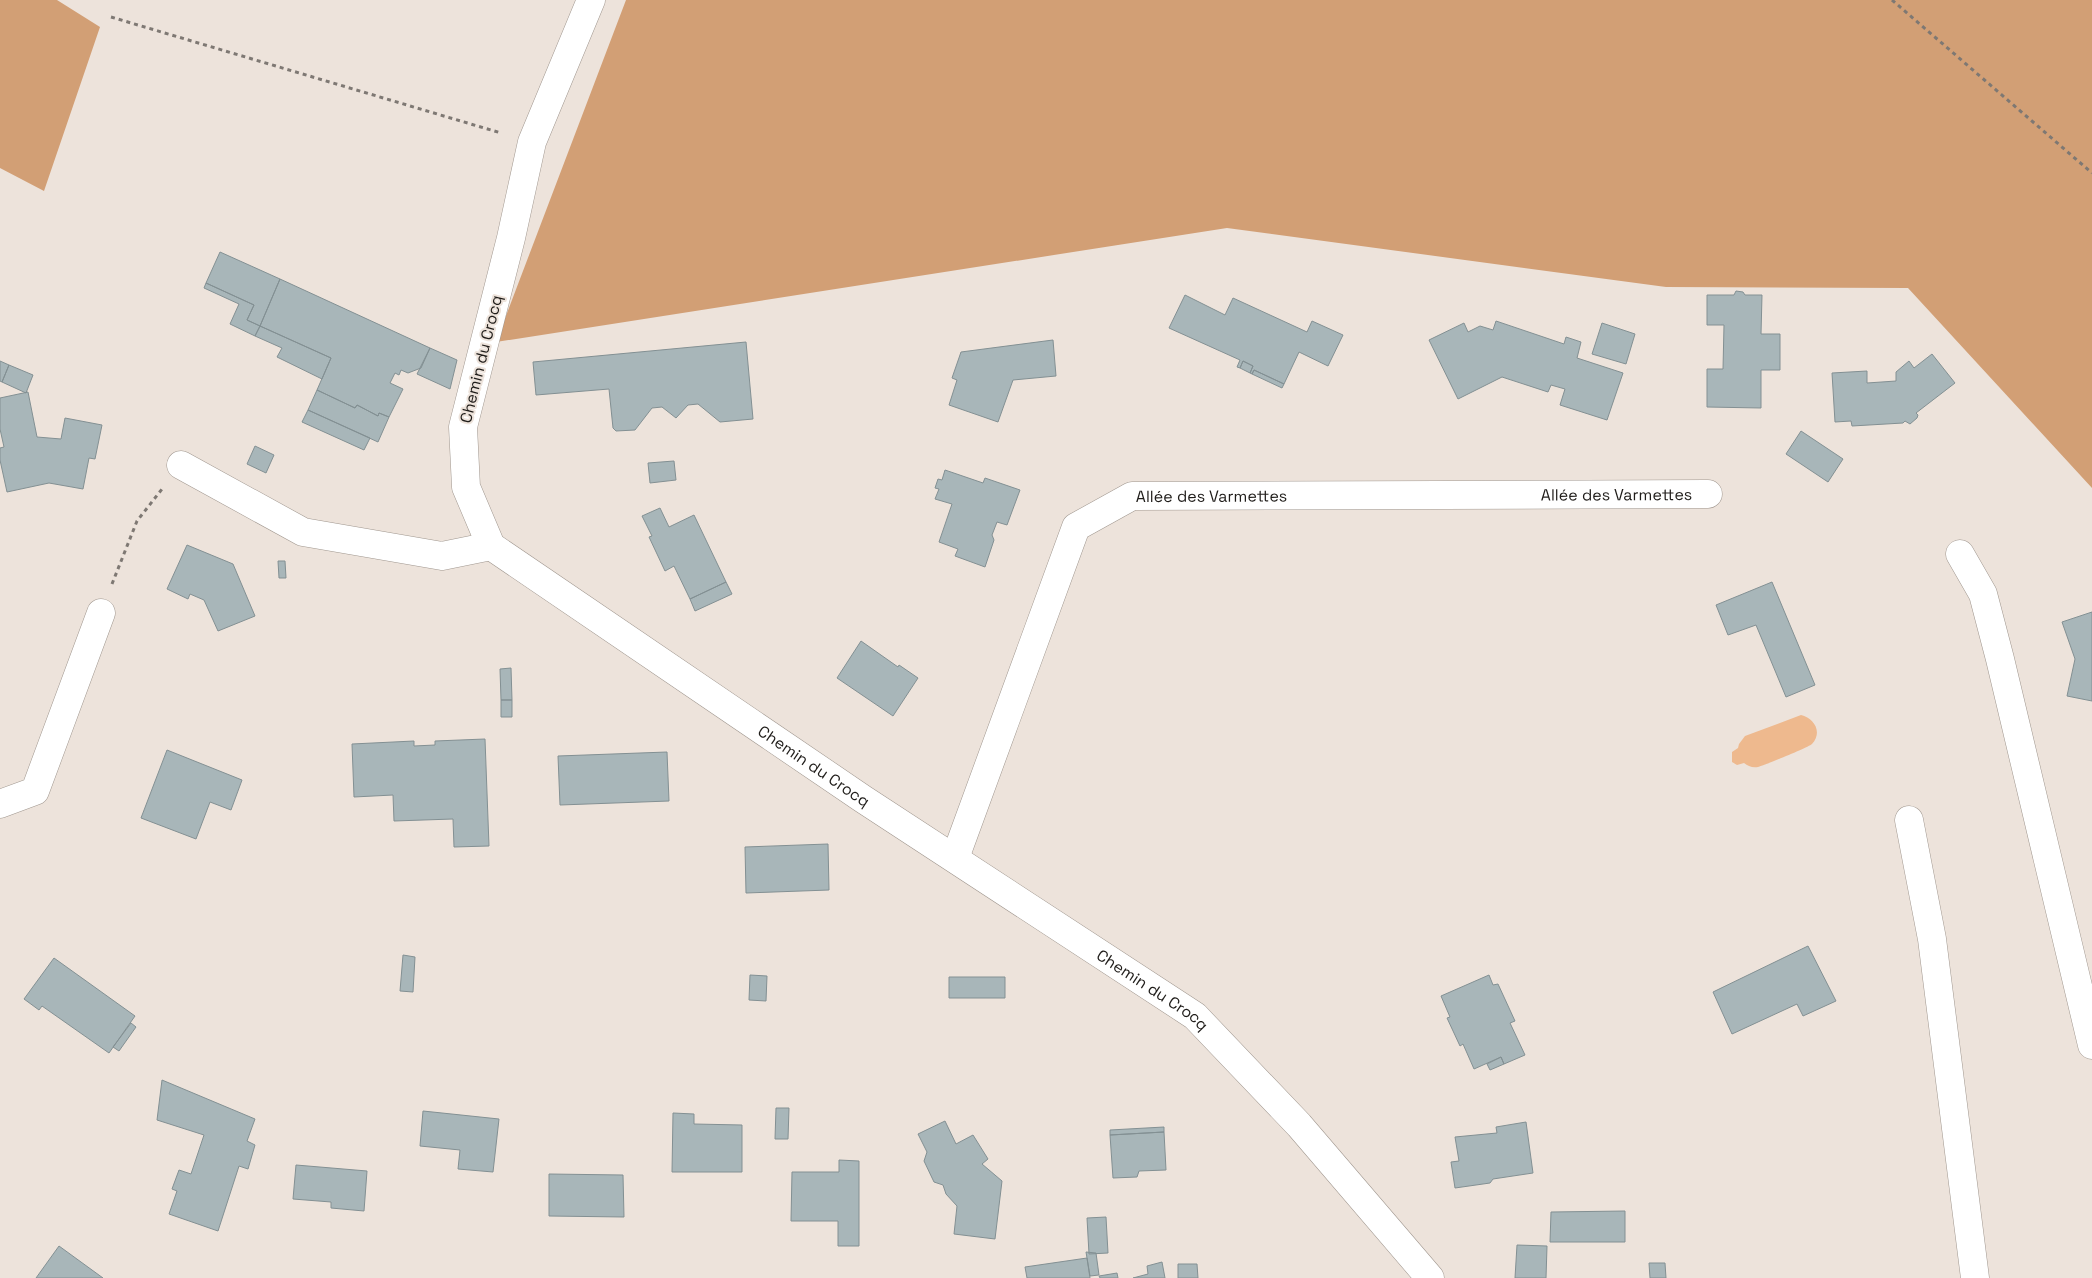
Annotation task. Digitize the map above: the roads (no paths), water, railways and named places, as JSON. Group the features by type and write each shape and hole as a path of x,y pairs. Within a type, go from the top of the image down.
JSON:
{"street":[{"name":"Chemin du Crocq","path":"591,0 532,142 511,238 463,427 466,487 491,546 863,799 1196,1016 1299,1125 1430,1278"},
{"path":"181,465 303,532 442,556 491,546"},
{"name":"Allée des Varmettes","path":"955,858 1076,527 1132,496 1708,494"},
{"path":"1960,554 1983,594 2092,1045"},
{"path":"0,804 35,791 101,613"},
{"path":"1909,820 1932,939 1975,1278"}]}
